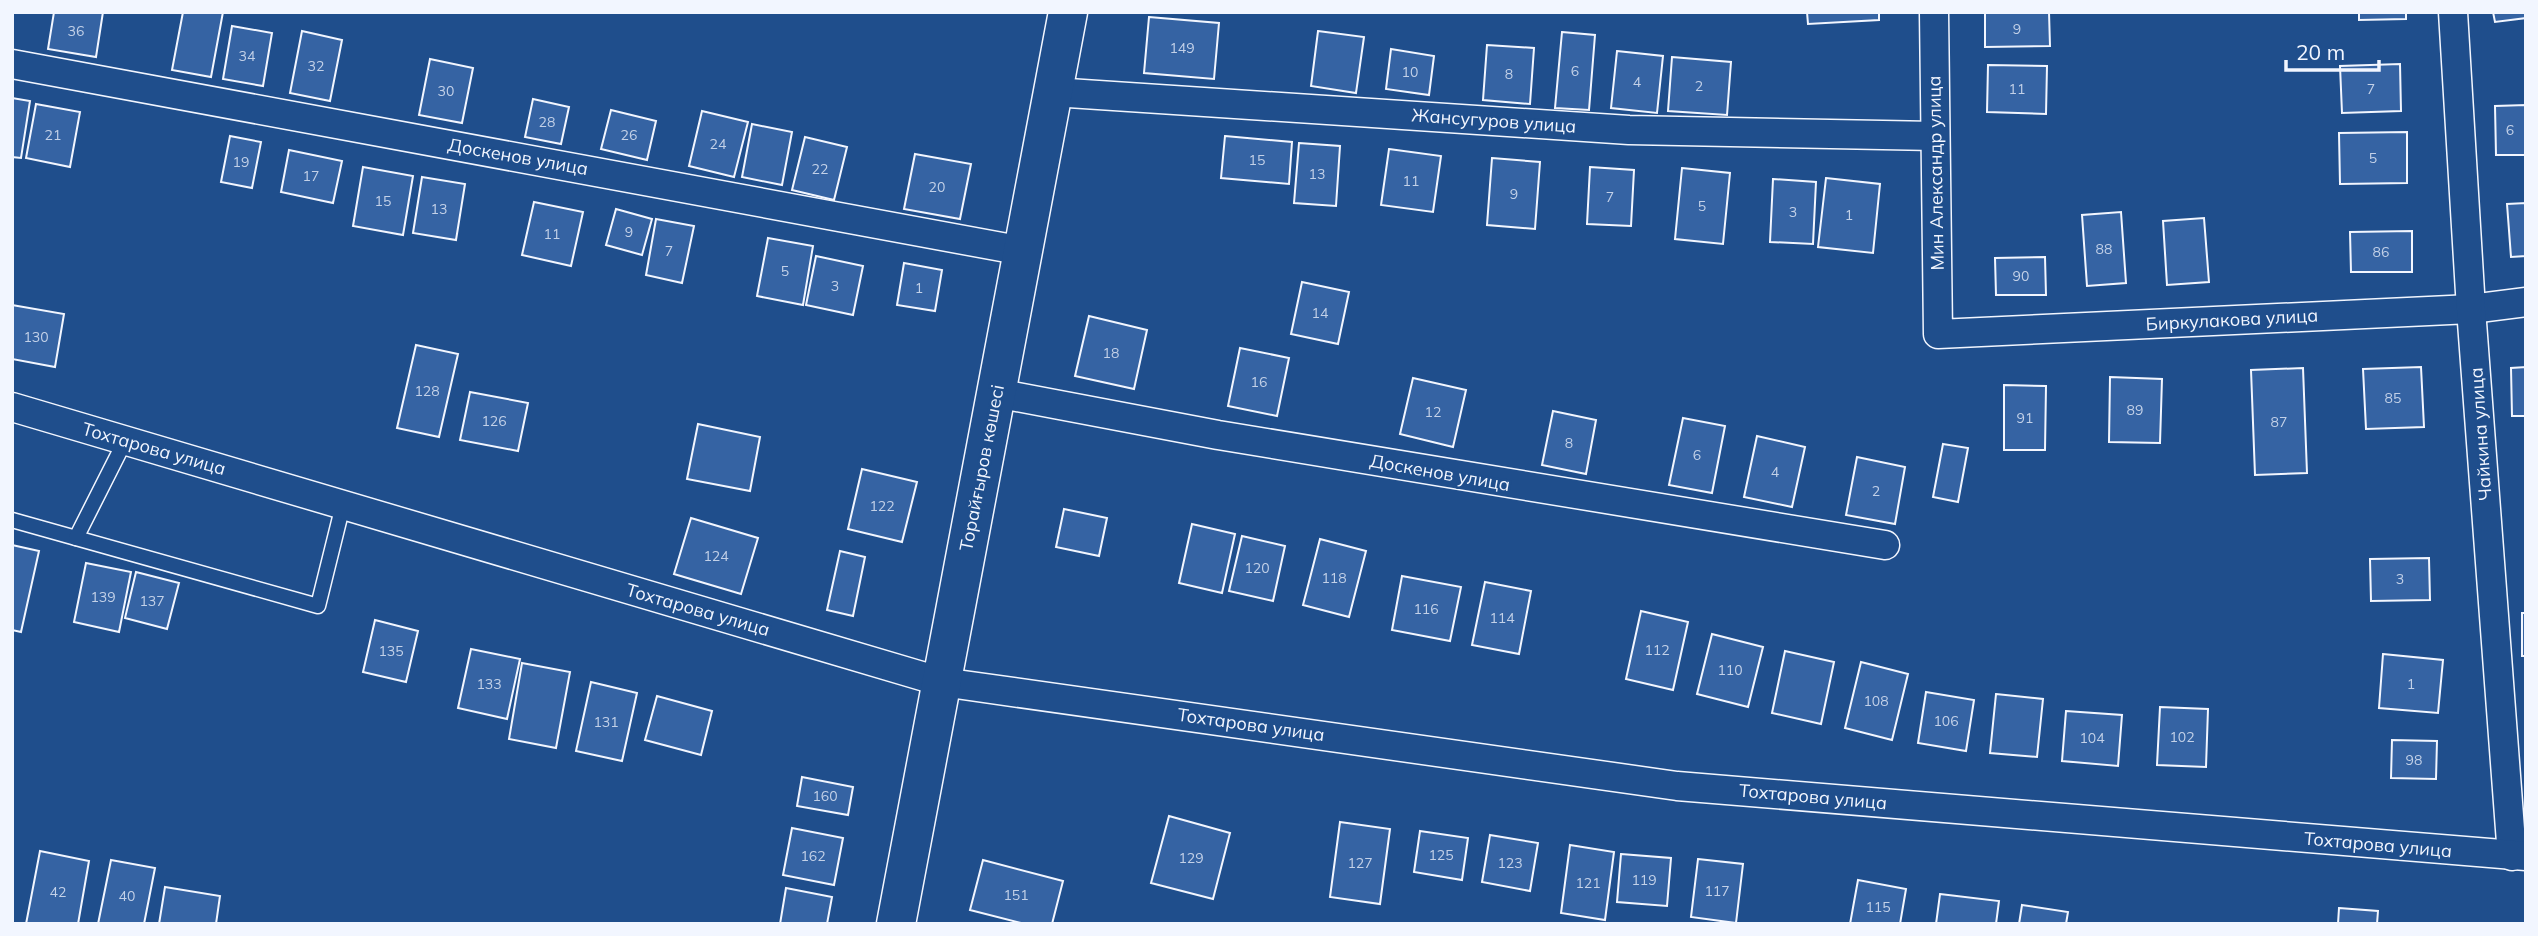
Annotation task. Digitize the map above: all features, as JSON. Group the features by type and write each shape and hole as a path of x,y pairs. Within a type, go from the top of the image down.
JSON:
{"street":[{"name":"Торайғыров көшесі","path":"896,924 1068,12"},
{"name":"Мин Александр улица","path":"1934,12 1938,334"},
{"name":"Чайкина улица","path":"2453,12 2471,309 2519,856"},
{"name":"Доскенов улица","path":"12,64 1023,251"},
{"name":"Жансугуров улица","path":"1053,92 1629,130 1935,136"},
{"name":"Биркулакова улица","path":"1938,334 2471,309 2526,302"},
{"name":"Доскенов улица","path":"996,393 1218,435 1885,545"},
{"name":"Тохтарова улица","path":"12,407 942,682 1677,786 2519,856"}],"lane":[{"path":"76,538 125,441"},
{"path":"12,520 318,606 343,505"}],"building":[{"path":"54,12 103,12 96,57 48,49"},
{"path":"183,12 223,12 211,77 172,70"},
{"path":"1807,12 1879,12 1879,20 1808,24"},
{"path":"1985,12 2049,12 2050,46 1985,47"},
{"path":"2359,12 2406,12 2406,19 2359,20"},
{"path":"2493,12 2526,12 2526,18 2495,22"},
{"path":"1149,17 1219,23 1214,79 1144,73"},
{"path":"232,26 272,33 263,86 223,79"},
{"path":"302,31 342,40 330,101 290,93"},
{"path":"1318,31 1364,37 1356,93 1311,86"},
{"path":"1562,32 1595,35 1589,110 1555,108"},
{"path":"1487,45 1534,48 1530,104 1483,100"},
{"path":"1391,49 1434,56 1429,95 1386,89"},
{"path":"1617,51 1663,56 1657,113 1611,108"},
{"path":"1672,57 1731,62 1727,115 1668,111"},
{"path":"430,59 473,68 462,123 419,115"},
{"path":"2400,64 2401,111 2342,113 2340,66"},
{"path":"1988,65 2047,66 2046,114 1987,112"},
{"path":"12,98 30,101 21,158 12,157"},
{"path":"533,99 569,107 561,144 525,137"},
{"path":"36,104 80,112 70,167 26,158"},
{"path":"2526,105 2526,155 2496,155 2495,106"},
{"path":"611,110 656,121 647,160 601,149"},
{"path":"702,111 748,122 734,177 689,166"},
{"path":"752,124 792,132 782,185 742,177"},
{"path":"2407,132 2407,183 2340,184 2339,133"},
{"path":"230,136 261,142 252,188 221,182"},
{"path":"1225,136 1292,142 1289,184 1221,178"},
{"path":"805,137 847,147 834,200 792,190"},
{"path":"1299,143 1340,146 1336,206 1294,203"},
{"path":"1389,149 1441,156 1433,212 1381,205"},
{"path":"289,150 342,161 333,203 281,192"},
{"path":"915,154 971,164 960,219 904,209"},
{"path":"1492,158 1540,162 1535,229 1487,225"},
{"path":"363,167 413,176 403,235 353,226"},
{"path":"1590,167 1634,170 1631,226 1587,224"},
{"path":"1682,168 1730,173 1723,244 1675,239"},
{"path":"422,177 465,184 456,240 413,233"},
{"path":"1826,178 1880,184 1873,253 1818,247"},
{"path":"1773,179 1816,182 1813,244 1770,242"},
{"path":"534,202 583,212 571,266 522,255"},
{"path":"2526,203 2526,256 2511,257 2507,204"},
{"path":"616,209 652,219 642,255 606,245"},
{"path":"2121,212 2126,283 2087,286 2082,215"},
{"path":"2204,218 2209,282 2167,285 2163,221"},
{"path":"656,219 694,226 682,283 646,275"},
{"path":"2412,231 2412,272 2351,272 2350,232"},
{"path":"768,238 813,246 803,305 757,296"},
{"path":"816,256 863,266 853,315 806,305"},
{"path":"2045,257 2046,295 1996,295 1995,258"},
{"path":"904,263 942,270 935,311 897,305"},
{"path":"1302,282 1349,292 1338,344 1291,334"},
{"path":"12,305 64,314 55,367 12,359"},
{"path":"1089,316 1147,330 1134,389 1075,376"},
{"path":"416,345 458,354 439,437 397,428"},
{"path":"1240,348 1289,358 1277,416 1228,406"},
{"path":"2421,367 2424,427 2366,429 2363,369"},
{"path":"2526,367 2526,416 2512,416 2511,368"},
{"path":"2303,368 2307,473 2255,475 2251,370"},
{"path":"2110,377 2162,379 2160,443 2109,442"},
{"path":"1413,378 1466,390 1453,447 1400,434"},
{"path":"2004,385 2046,386 2045,450 2004,450"},
{"path":"470,392 528,403 518,451 460,440"},
{"path":"1553,411 1596,420 1586,474 1542,465"},
{"path":"1683,418 1725,426 1712,493 1669,485"},
{"path":"698,424 760,437 750,491 687,479"},
{"path":"1757,436 1805,447 1792,507 1744,497"},
{"path":"1943,444 1968,448 1958,502 1933,497"},
{"path":"1857,457 1905,467 1895,524 1846,515"},
{"path":"862,469 917,482 902,542 848,529"},
{"path":"1064,509 1107,518 1099,556 1056,547"},
{"path":"691,518 758,538 741,594 674,574"},
{"path":"1192,524 1235,534 1222,593 1179,583"},
{"path":"1242,536 1285,546 1273,601 1229,591"},
{"path":"1320,539 1366,551 1349,617 1303,605"},
{"path":"12,545 39,551 21,632 12,630"},
{"path":"840,551 865,557 853,616 827,610"},
{"path":"2429,558 2430,600 2371,601 2370,559"},
{"path":"86,563 131,572 119,632 74,622"},
{"path":"136,572 179,583 167,629 125,618"},
{"path":"1402,576 1461,587 1450,641 1392,630"},
{"path":"1485,582 1531,591 1519,654 1472,645"},
{"path":"1641,611 1688,622 1673,690 1626,679"},
{"path":"2522,613 2526,613 2526,656 2522,656"},
{"path":"375,620 418,631 406,682 363,672"},
{"path":"1712,634 1763,647 1748,707 1697,694"},
{"path":"471,649 520,659 507,719 458,708"},
{"path":"1785,651 1834,662 1821,724 1772,713"},
{"path":"2383,654 2443,660 2438,713 2379,708"},
{"path":"1861,662 1908,674 1892,740 1845,728"},
{"path":"522,663 570,672 556,748 509,739"},
{"path":"591,682 637,693 622,761 576,751"},
{"path":"1926,692 1974,700 1966,751 1918,743"},
{"path":"1996,694 2043,699 2037,757 1990,753"},
{"path":"657,696 712,711 701,755 645,740"},
{"path":"2160,707 2208,709 2206,767 2157,765"},
{"path":"2066,711 2122,715 2118,766 2062,761"},
{"path":"2392,740 2437,741 2436,779 2391,778"},
{"path":"802,777 853,787 848,815 797,806"},
{"path":"1169,816 1230,833 1213,899 1151,883"},
{"path":"1340,822 1390,829 1380,904 1330,897"},
{"path":"792,828 843,838 834,885 783,875"},
{"path":"1420,831 1468,838 1462,880 1414,872"},
{"path":"1490,835 1538,843 1530,891 1482,882"},
{"path":"1570,845 1614,852 1605,920 1561,913"},
{"path":"40,851 89,861 78,924 26,924"},
{"path":"1621,854 1671,858 1667,906 1617,902"},
{"path":"1698,859 1743,864 1736,923 1691,917"},
{"path":"111,860 155,868 144,924 98,924"},
{"path":"983,860 1063,881 1052,924 1025,924 970,910"},
{"path":"1858,880 1906,889 1900,924 1850,924"},
{"path":"165,887 220,896 216,924 159,924"},
{"path":"786,888 832,897 827,924 780,924"},
{"path":"1940,894 1999,901 1996,924 1936,924"},
{"path":"2022,905 2068,912 2066,924 2019,924"},
{"path":"2339,908 2378,911 2377,924 2338,924"}]}
